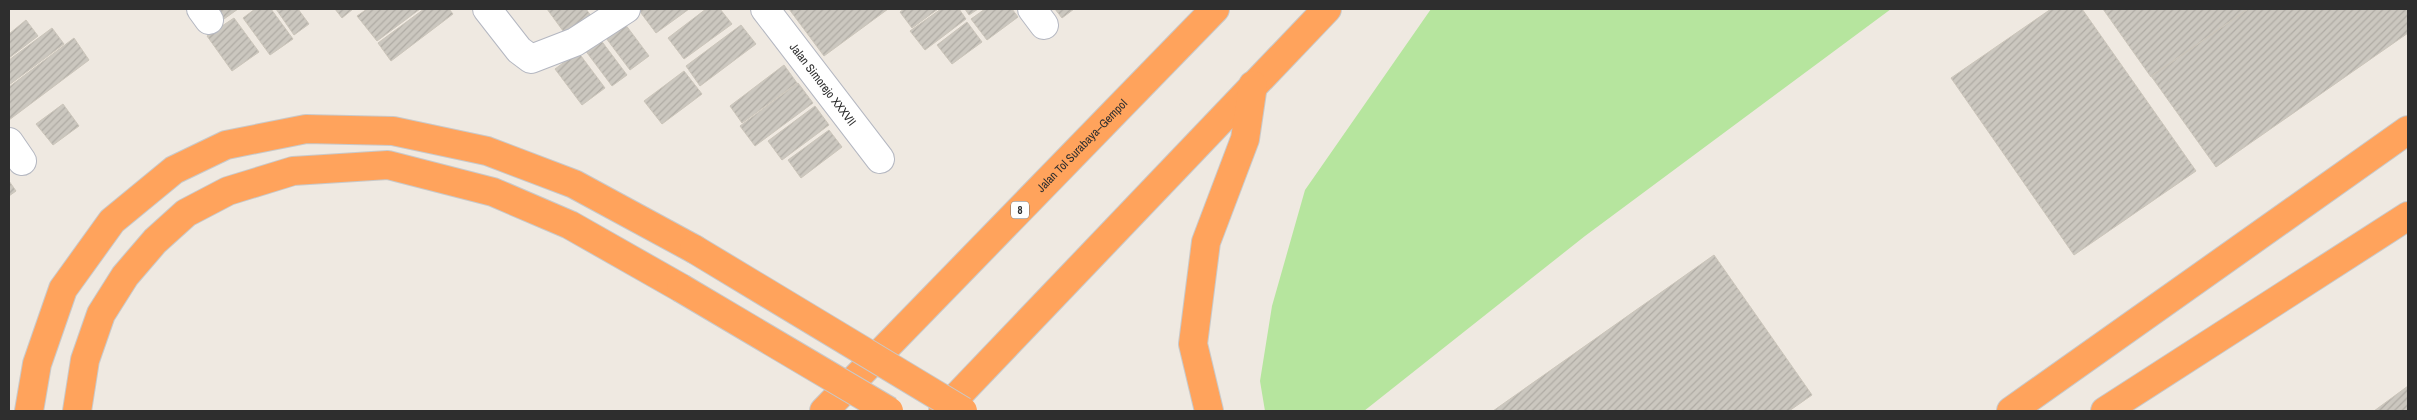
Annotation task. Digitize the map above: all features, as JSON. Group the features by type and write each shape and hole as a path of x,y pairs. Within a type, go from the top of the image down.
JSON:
{"highway":[{"name":"Jalan Tol Surabaya–Gempol","path":"824,411 1215,9"},
{"path":"943,411 1327,9"},
{"path":"1209,411 1193,344 1206,242 1245,139 1253,85"},
{"path":"29,411 37,364 63,289 112,221 174,170 226,145 306,129 383,131 487,151 574,184 694,249 963,411"},
{"path":"2011,411 2408,130"},
{"path":"77,411 85,360 101,314 125,276 155,241 186,213 228,191 293,171 388,165 493,192 570,225 681,288 888,411"},
{"path":"2105,411 2408,216"}],"street":[{"path":"487,9 519,50 531,59 575,42 626,9"},
{"name":"Jalan Simorejo XXXVII","path":"766,9 880,159"}],"green space":[{"path":"1431,9 1891,9 1585,236 1364,411 1265,411 1260,381 1272,306 1305,190"}],"building":[{"path":"217,9 238,9 224,19"},
{"path":"255,9 271,9 293,39 270,55 243,18"},
{"path":"276,9 298,9 309,24 294,35"},
{"path":"335,9 353,9 342,18"},
{"path":"367,9 420,9 377,41 357,16"},
{"path":"424,9 449,9 453,14 391,61 378,43"},
{"path":"547,9 586,9 594,20 569,39"},
{"path":"638,9 689,9 656,33"},
{"path":"706,9 720,9 732,24 684,59 668,38"},
{"path":"789,9 888,9 824,56"},
{"path":"904,9 938,9 912,28 900,12"},
{"path":"941,9 959,9 966,19 925,50 910,31"},
{"path":"965,9 978,9 969,15"},
{"path":"985,9 1012,9 1018,17 987,40 971,19"},
{"path":"1055,9 1074,9 1062,18"},
{"path":"2051,9 2082,9 2196,171 2074,255 1951,78"},
{"path":"2103,9 2248,9 2151,77"},
{"path":"2248,9 2408,9 2408,33 2216,167 2151,76"},
{"path":"234,18 259,52 232,71 207,36"},
{"path":"26,20 38,36 9,58 9,34"},
{"path":"622,20 649,56 630,70 603,34"},
{"path":"967,22 982,42 952,64 937,45"},
{"path":"741,25 756,44 700,86 686,66"},
{"path":"52,28 64,44 9,85 9,60"},
{"path":"74,38 89,60 9,120 9,87"},
{"path":"600,39 627,75 612,86 585,50"},
{"path":"578,52 605,88 582,105 555,69"},
{"path":"784,65 797,83 742,123 730,106"},
{"path":"684,71 702,94 662,124 644,101"},
{"path":"798,83 813,103 755,146 740,126"},
{"path":"63,104 79,126 53,145 36,124"},
{"path":"815,106 829,125 782,160 768,141"},
{"path":"829,130 842,147 801,178 788,160"},
{"path":"9,181 16,191 9,196"},
{"path":"1714,255 1812,395 1789,411 1493,411"},
{"path":"2408,386 2408,411 2374,411"}]}
